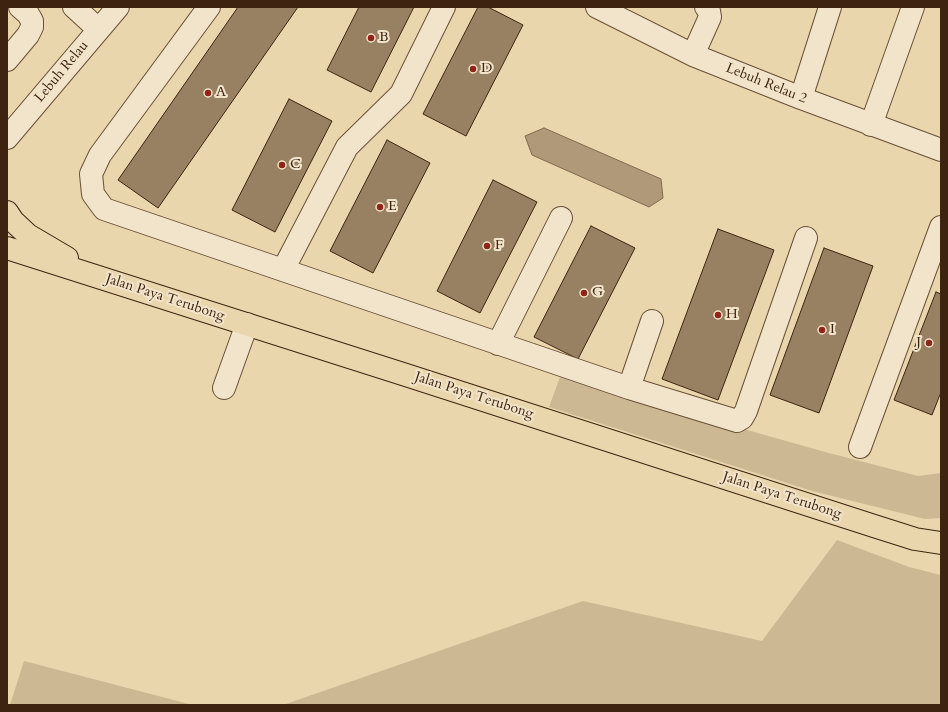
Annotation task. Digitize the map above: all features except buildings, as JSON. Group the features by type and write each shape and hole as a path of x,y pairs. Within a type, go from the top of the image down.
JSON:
{"main road":[{"path":"7,212 13,221 28,235 98,277"},
{"name":"Jalan Paya Terubong","path":"7,248 414,377 915,539 941,543"}],"street":[{"path":"7,60 28,35 32,27 32,21 28,14 20,7"},
{"path":"74,7 98,29"},
{"name":"Lebuh Relau","path":"7,138 118,7"},
{"path":"209,7 100,155 91,174 93,194 104,210 629,388 737,421 742,418 746,411 806,238"},
{"path":"283,270 347,147 401,94 444,7"},
{"name":"Lebuh Relau 2","path":"597,7 693,55 871,125 941,150"},
{"path":"801,98 830,7"},
{"path":"871,125 913,7"},
{"path":"693,55 710,17 710,8"},
{"path":"498,344 561,218"},
{"path":"860,447 933,274 941,227"},
{"path":"629,388 652,321"},
{"path":"224,388 247,324"}],"shaded area":[{"path":"544,128 661,179 663,198 649,207 532,155 525,136"},
{"path":"560,377 825,452 918,476 941,473 941,518 925,519 812,491 549,407"},
{"path":"837,540 909,567 941,575 941,705 283,705 583,601 762,641"},
{"path":"24,661 193,705 10,705"}],"place":[{"name":"B","path":"371,38"},
{"name":"D","path":"473,69"},
{"name":"A","path":"208,93"},
{"name":"C","path":"282,165"},
{"name":"E","path":"380,207"},
{"name":"F","path":"487,246"},
{"name":"G","path":"584,293"},
{"name":"H","path":"718,315"},
{"name":"I","path":"822,330"},
{"name":"J","path":"929,343"}]}
